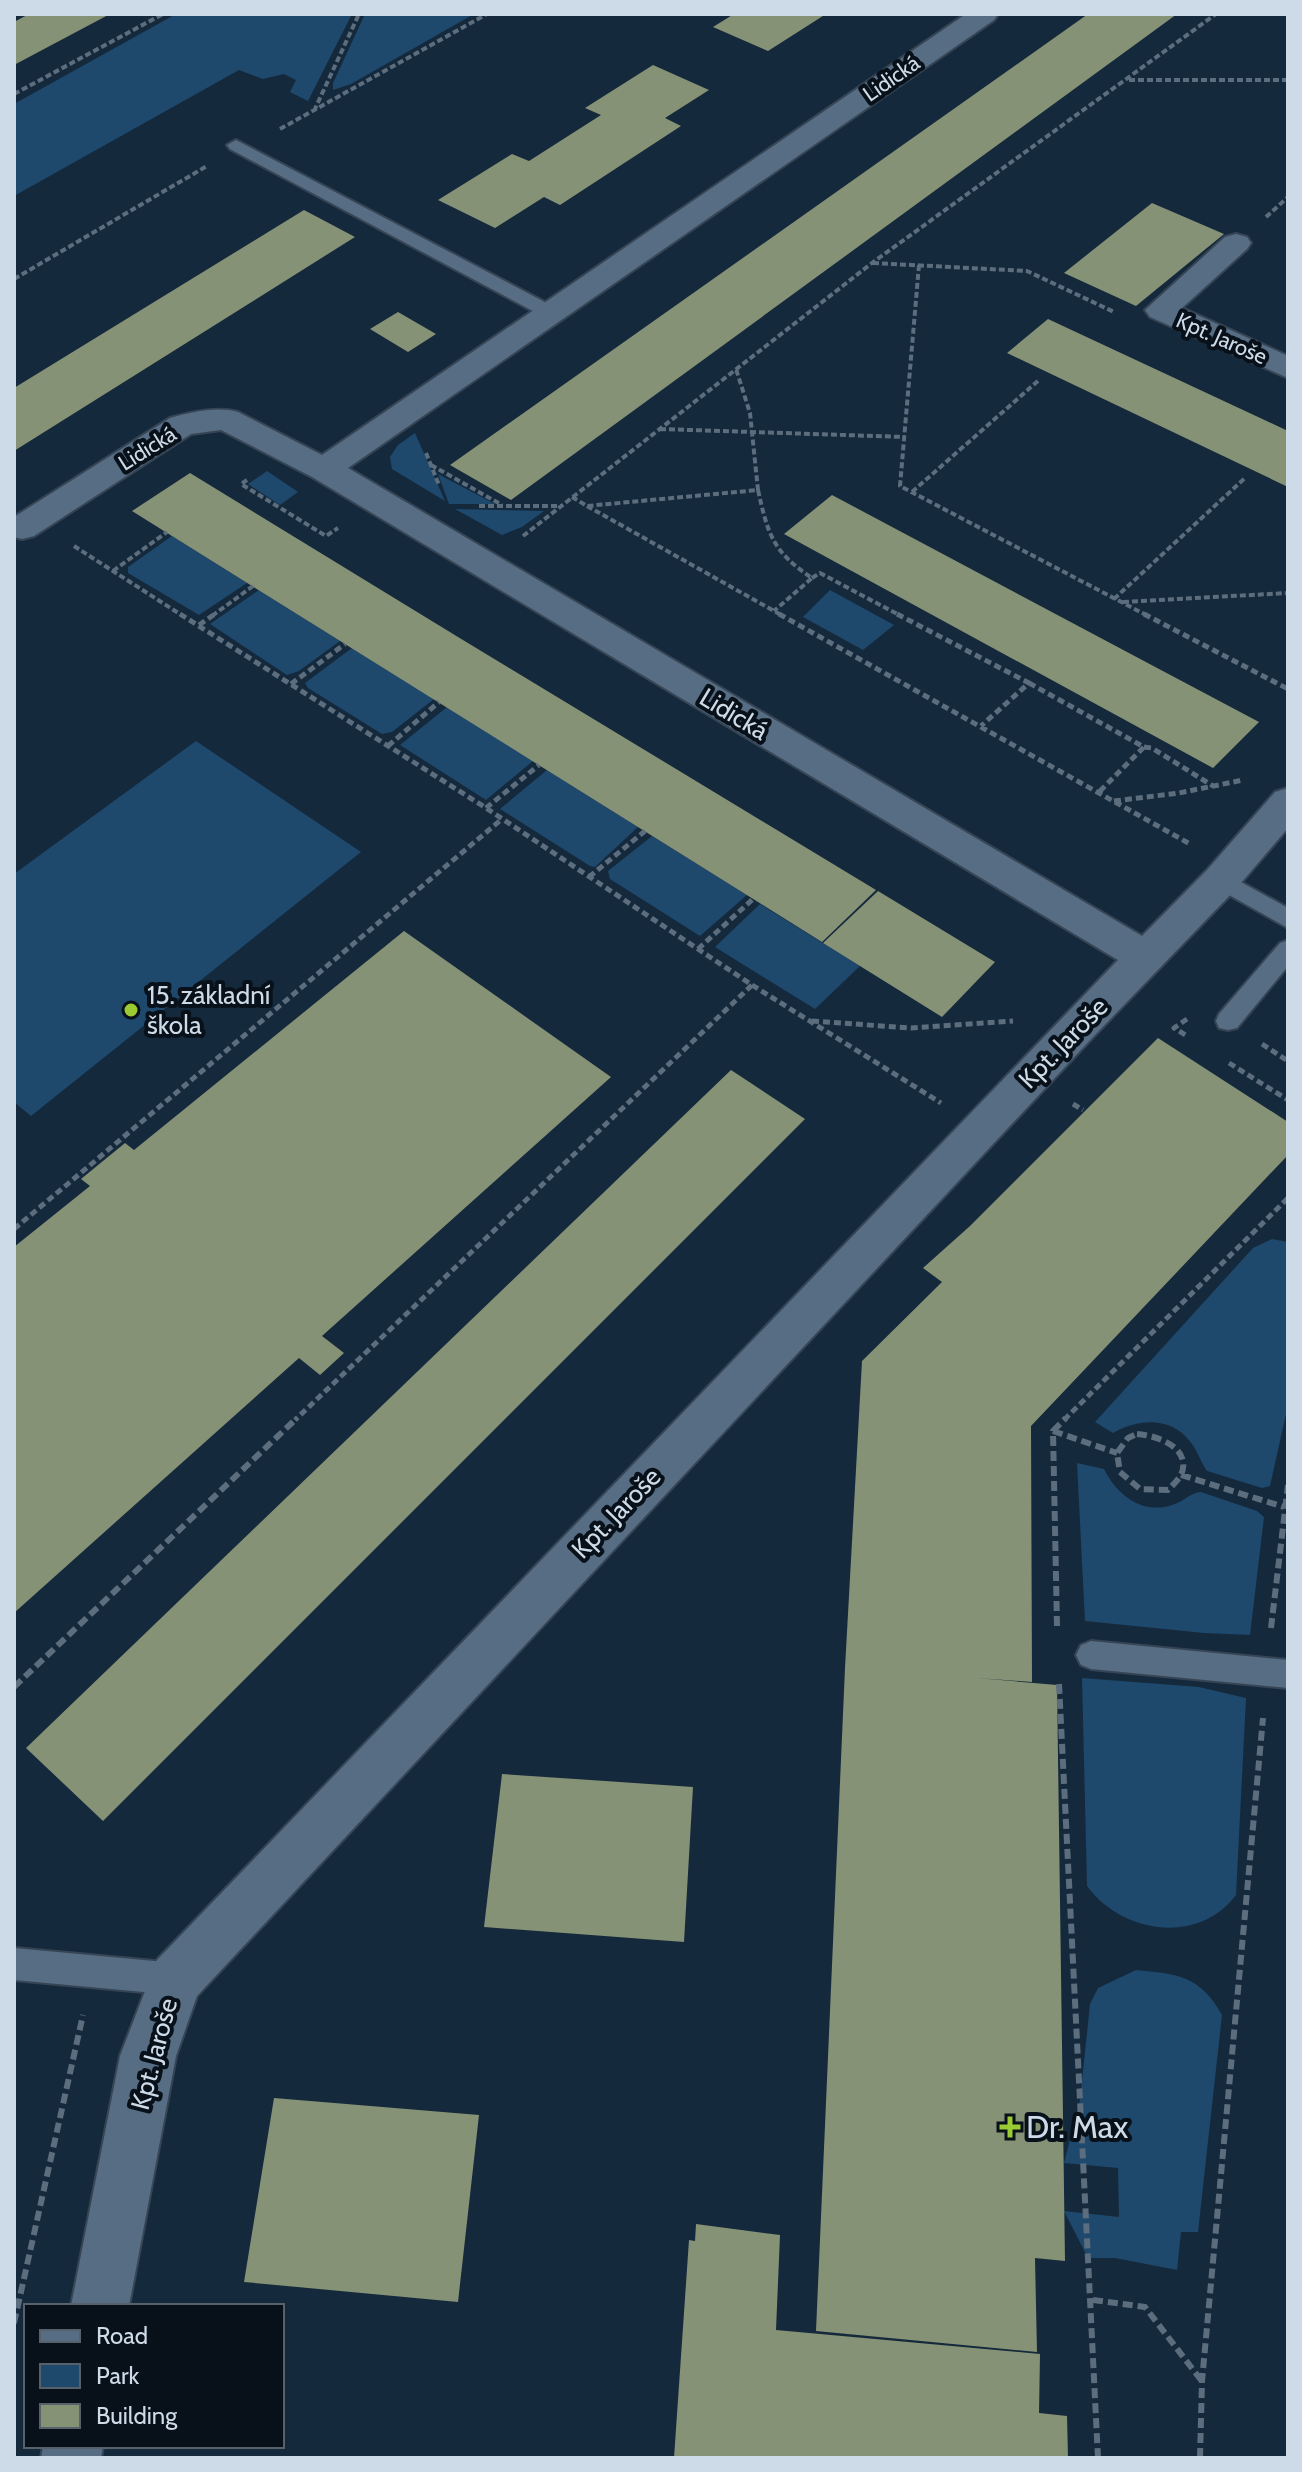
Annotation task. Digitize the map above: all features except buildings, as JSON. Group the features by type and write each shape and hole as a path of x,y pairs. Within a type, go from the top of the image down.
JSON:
{"street":[{"name":"Lidická","path":"324,469 984,14"},
{"name":"Kpt. Jaroše","path":"1236,243 1161,310 1288,368"},
{"name":"Lidická","path":"18,530 182,425 226,419 324,469 1145,957"},
{"name":"Kpt. Jaroše","path":"100,2304 148,2056 176,1979 1221,880 1288,802"}],"lane":[{"path":"236,145 551,313"},
{"path":"1221,880 1288,919"},
{"path":"1228,1021 1288,949"},
{"path":"1091,1655 1278,1673"},
{"path":"14,1964 176,1979"}],"path":[{"path":"14,94 163,14"},
{"path":"314,111 359,14"},
{"path":"518,540 872,263 1216,14"},
{"path":"1126,80 1288,80"},
{"path":"872,263 1027,271 1123,316"},
{"path":"919,265 900,486 1288,689"},
{"path":"736,369 743,384 766,533 792,566 812,578"},
{"path":"912,492 1039,380"},
{"path":"659,429 905,437"},
{"path":"425,452 442,493"},
{"path":"430,465 503,506"},
{"path":"251,477 241,484 326,536 346,522"},
{"path":"1114,599 1245,478"},
{"path":"587,506 758,490"},
{"path":"572,497 1197,848"},
{"path":"475,506 561,506"},
{"path":"113,571 167,532"},
{"path":"61,538 486,808 752,985 954,1110"},
{"path":"774,611 820,573 1144,747 1152,748 1213,787"},
{"path":"199,625 253,586"},
{"path":"1122,602 1288,593"},
{"path":"291,684 345,644"},
{"path":"981,726 1029,683"},
{"path":"388,746 439,702"},
{"path":"1099,792 1144,747"},
{"path":"486,808 539,765"},
{"path":"1113,801 1256,778"},
{"path":"14,1229 502,819"},
{"path":"589,877 645,831"},
{"path":"698,949 753,899"},
{"path":"14,1687 752,985"},
{"path":"811,1021 927,1028 1019,1020"},
{"path":"1228,1021 1288,1061"},
{"path":"1079,1091 1071,1102 1083,1110"},
{"path":"1057,1635 1053,1431 1288,1198"},
{"path":"1053,1431 1117,1453"},
{"path":"1137,1434 1158,1436 1168,1441 1180,1456 1181,1475 1168,1490 1146,1492 1126,1481 1116,1462 1117,1453 1128,1438 1137,1434"},
{"path":"1181,1475 1284,1507"},
{"path":"1200,2458 1202,2381 1278,1673 1284,1507 1288,1485"},
{"path":"1059,1682 1093,2300 1098,2458"},
{"path":"14,2323 84,2009"},
{"path":"1093,2300 1145,2307 1202,2381"}],"green space":[{"path":"176,14 352,14 308,101 290,92 296,80 284,74 263,79 239,70 14,196 14,104"},
{"path":"365,14 474,14 351,84 333,90 333,83"},
{"path":"415,433 445,501 392,469 390,457 398,445"},
{"path":"267,471 298,492 280,505 248,484"},
{"path":"438,474 495,504 449,504"},
{"path":"455,509 544,511 522,527 502,535"},
{"path":"172,536 247,583 199,615 128,573 128,567"},
{"path":"259,590 340,641 299,671 287,675 210,624"},
{"path":"830,590 894,625 863,650 803,617"},
{"path":"352,648 434,699 392,732 382,734 308,688 305,683"},
{"path":"447,707 533,761 486,800 400,745"},
{"path":"196,741 361,852 31,1116 14,1102 14,874"},
{"path":"547,770 638,827 595,867 500,809"},
{"path":"652,836 747,895 700,936 610,879 608,871"},
{"path":"760,904 860,966 815,1009 715,947"},
{"path":"1272,1239 1288,1242 1288,1405 1270,1486 1262,1488 1207,1471 1184,1435 1165,1424 1133,1424 1113,1433 1095,1422 1253,1248"},
{"path":"1077,1463 1104,1469 1123,1494 1141,1505 1161,1507 1176,1504 1201,1492 1257,1511 1264,1517 1250,1635 1085,1621"},
{"path":"1082,1678 1199,1687 1246,1698 1236,1895 1220,1911 1202,1921 1182,1927 1140,1923 1120,1915 1087,1886"},
{"path":"1136,1970 1175,1975 1196,1984 1222,2015 1198,2232 1181,2232 1177,2270 1115,2258 1088,2258 1064,2211 1119,2217 1118,2168 1064,2163 1080,2100 1090,2004 1098,1988"}],"place":[{"name":"15. základní škola","path":"131,1010"},
{"name":"Dr. Max","path":"1010,2127"}]}
